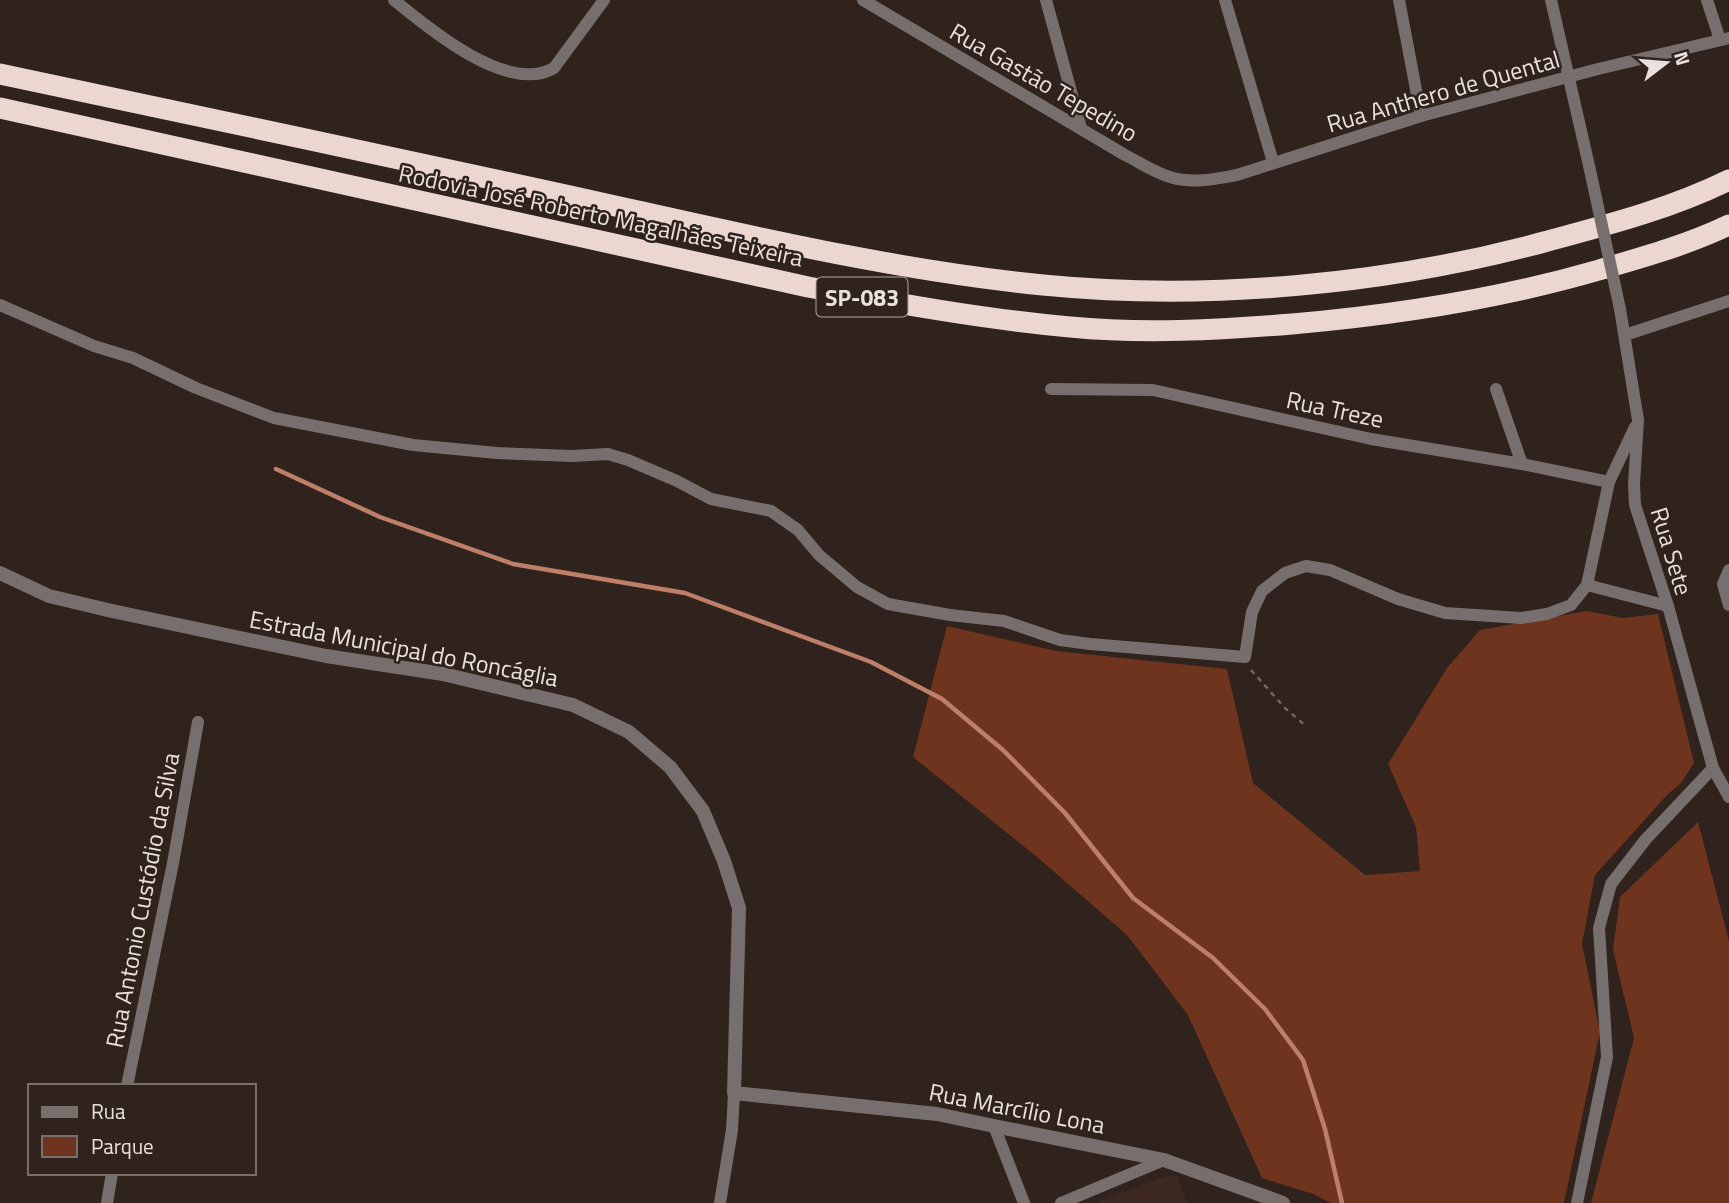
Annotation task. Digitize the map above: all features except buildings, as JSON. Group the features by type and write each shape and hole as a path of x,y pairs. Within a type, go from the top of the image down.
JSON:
{"highway":[{"name":"Rodovia José Roberto Magalhães Teixeira","path":"0,74 890,263 1043,285 1118,290 1231,288 1310,283 1430,268 1504,253 1616,223 1668,206 1729,180"},
{"name":"Rodovia José Roberto Magalhães Teixeira","path":"0,108 808,287 936,311 1072,327 1169,331 1240,328 1410,311 1472,301 1574,277 1693,243 1729,225"}],"street":[{"path":"394,0 426,27 470,55 506,71 545,73 554,68 604,0"},
{"name":"Rua Gastão Tepedino","path":"863,0 1125,155 1169,177"},
{"path":"1046,0 1081,128"},
{"path":"1224,0 1273,162"},
{"path":"1399,0 1411,52 1421,116"},
{"name":"Rua Sete","path":"1551,0 1559,26 1567,77 1625,335 1638,420 1635,505 1668,606 1713,768 1729,797"},
{"path":"1707,0 1724,39"},
{"name":"Rua Anthero de Quental","path":"1169,177 1211,180 1237,175 1421,116 1724,39"},
{"path":"1625,335 1729,301"},
{"path":"0,305 274,418 413,444 497,453 572,456 608,454 628,460 711,499 771,510 798,530 819,555 857,587 888,604 1004,621 1060,640 1245,657 1252,612 1262,591 1285,572 1306,566 1330,570 1398,599 1445,613 1521,618 1547,614 1571,605 1587,585 1609,482 1638,420"},
{"name":"Rua Treze","path":"1051,389 1153,390 1371,439 1522,464 1609,482"},
{"path":"1496,389 1522,464"},
{"path":"1729,570 1723,584 1729,605"},
{"name":"Estrada Municipal do Roncáglia","path":"0,573 49,596 112,611 326,656 443,674 573,705 629,732 670,767 703,811 724,860 739,908 732,1130 720,1203"},
{"path":"1587,585 1668,606"},
{"name":"Rua Antonio Custódio da Silva","path":"127,1084 173,863 198,722"},
{"path":"1577,1203 1607,1057 1599,928 1611,884 1646,839 1713,768"},
{"name":"Rua Marcílio Lona","path":"734,1093 937,1114 1164,1160 1283,1203"},
{"path":"994,1126 1024,1203"},
{"path":"1061,1203 1164,1160"},
{"path":"107,1203 112,1175"}],"path":[{"path":"1245,657 1254,676 1284,708 1307,727"}],"shaded area":[{"path":"1177,1175 1187,1203 1094,1203 1166,1176"}],"green space":[{"path":"1587,611 1623,618 1658,614 1694,763 1681,783 1595,875 1582,944 1600,1032 1564,1203 1331,1203 1313,1194 1262,1178 1188,1015 1127,935 1037,857 913,757 947,626 1056,651 1227,669 1253,783 1365,875 1420,871 1416,827 1388,764 1447,668 1480,630"},
{"path":"1698,822 1729,941 1729,1203 1591,1203 1634,1038 1613,950 1620,897"}],"waterway":[{"path":"276,469 380,517 513,564 685,593 871,662 942,699 1003,750 1065,813 1133,898 1213,958 1265,1009 1303,1060 1325,1129 1342,1203"}]}
